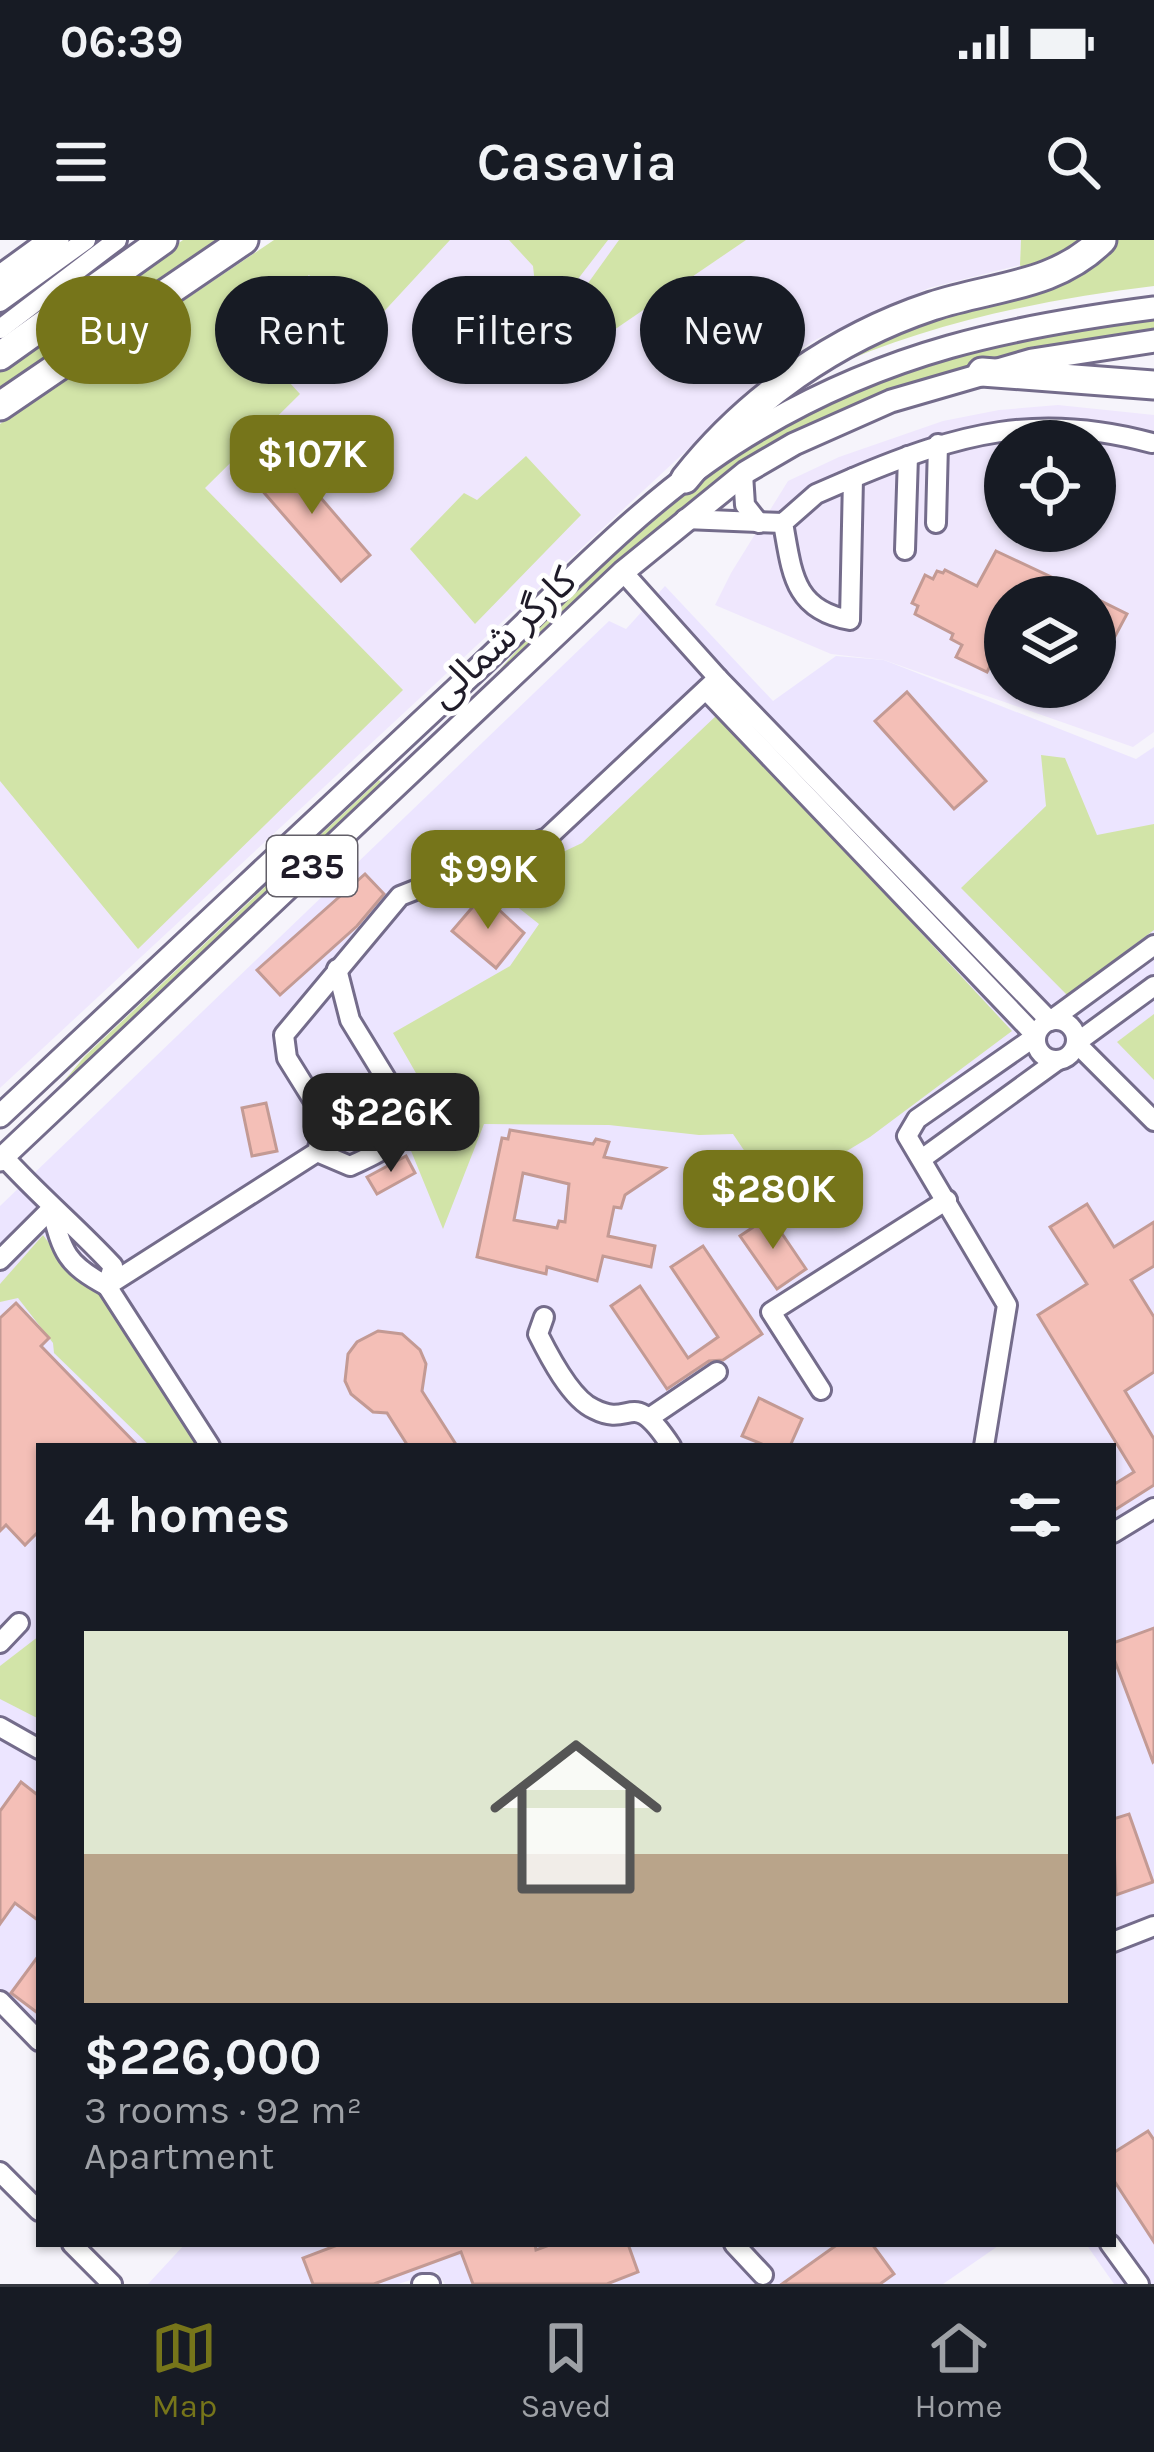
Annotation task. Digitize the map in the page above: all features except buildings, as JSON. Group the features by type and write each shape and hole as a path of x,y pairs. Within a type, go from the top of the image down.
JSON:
{"highway":[{"path":"0,280 55,240"},
{"path":"0,356 163,240"},
{"path":"0,406 244,240"},
{"path":"685,479 740,416 848,344 937,304 1054,275 1102,240"},
{"path":"982,372 1154,385"}],"main road":[{"name":"کارگر شمالی","path":"0,1116 685,479 758,428 905,358 1000,331 1154,308"},
{"name":"کارگر شمالی","path":"2,1158 623,572 743,474 891,401 982,372 1154,341"},
{"path":"446,698 467,719"}],"street":[{"path":"0,302 86,240"},
{"path":"0,328 117,240"},
{"path":"685,519 783,523 816,494 908,456 938,444 1017,428 1101,429 1152,443"},
{"path":"936,523 938,444"},
{"path":"905,550 908,456"},
{"path":"743,474 745,505 759,524"},
{"path":"783,523 794,585 825,616 850,620 854,478"},
{"path":"623,572 712,684 872,851 1036,1036 1041,1054 1058,1060"},
{"path":"107,1286 317,1152 325,1119 286,1058 284,1035 400,896 554,834 712,684"},
{"path":"872,851 1050,1021 1069,1025 1076,1043 1154,1121"},
{"path":"984,1443 1007,1305 907,1136 917,1119 1154,945"},
{"path":"317,1152 350,1166 390,1147 404,1132 407,1114 350,1020 337,969"},
{"path":"923,1158 1070,1055 1076,1043 1154,986"},
{"path":"2,1158 51,1209 69,1218 112,1266 107,1286"},
{"path":"820,1390 770,1312 946,1200"},
{"path":"51,1209 61,1247 75,1269 107,1286 208,1443"},
{"path":"0,1260 51,1209"},
{"path":"544,1317 538,1334 581,1400 602,1412 636,1410 652,1416 668,1443"},
{"path":"652,1416 717,1372"},
{"path":"1116,1531 1154,1508"},
{"path":"0,1643 19,1623"},
{"path":"0,1727 36,1747"},
{"path":"1116,1941 1154,1926"},
{"path":"0,2001 36,2038"},
{"path":"0,2172 36,2208"},
{"path":"75,2247 112,2284"},
{"path":"737,2247 763,2275"},
{"path":"1112,2247 1139,2284"}],"shaded area":[{"path":"302,240 1021,240 1020,265 929,288 805,346 805,276 640,276 640,384 758,384 0,1088 0,440 85,384 191,384 191,314 215,298 215,384 388,384 388,276 248,276"},
{"path":"1058,405 1154,415 1154,732 1133,747 1021,708 1116,708 1116,576 984,576 984,695 884,660 831,654 715,605 788,481 839,457 943,421"},
{"path":"665,586 773,701 836,656 884,660 984,699 984,708 1006,708 1136,759 1154,747 1154,2284 1114,2284 1088,2247 1116,2247 1116,1443 36,1443 36,2054 0,2017 0,1206 609,621 626,629"},
{"path":"182,2247 997,2247 943,2284 445,2284 437,2272 398,2284 148,2284"}],"green space":[{"path":"183,240 221,240 168,276 133,276"},
{"path":"274,240 450,240 388,307 388,276 220,276"},
{"path":"509,240 608,240 580,276 534,276 533,266"},
{"path":"619,240 746,240 693,276 640,276 640,312 616,329 616,276 593,276"},
{"path":"1021,240 1091,240 1025,274 1020,265"},
{"path":"1108,240 1154,240 1154,286 985,316 903,339 823,371 861,345"},
{"path":"215,280 215,384 291,384 300,394 205,488 403,690 138,949 0,781 0,424 60,384 191,384 191,296"},
{"path":"1154,320 1154,331 1032,351 918,381 810,425 693,498 489,688 487,685 556,610 670,507 742,453 819,406 904,371 966,353"},
{"path":"36,346 36,365 0,389 0,372"},
{"path":"526,456 581,515 475,624 410,549 464,493 477,500"},
{"path":"718,714 1012,1031 870,1137 774,1195 733,1134 609,1125 484,1124 443,1229 407,1141 436,1108 393,1033 510,966 539,924 491,886 582,843"},
{"path":"1041,755 1065,758 1097,835 1154,824 1154,930 1067,995 961,888 1046,806"},
{"path":"379,780 387,788 34,1117 85,1056"},
{"path":"1154,1014 1154,1080 1117,1042"},
{"path":"43,1235 78,1282 103,1289 199,1443 147,1443 54,1353 53,1343 18,1298 0,1302 0,1284"},
{"path":"36,1638 36,1717 0,1699 0,1666"}]}
